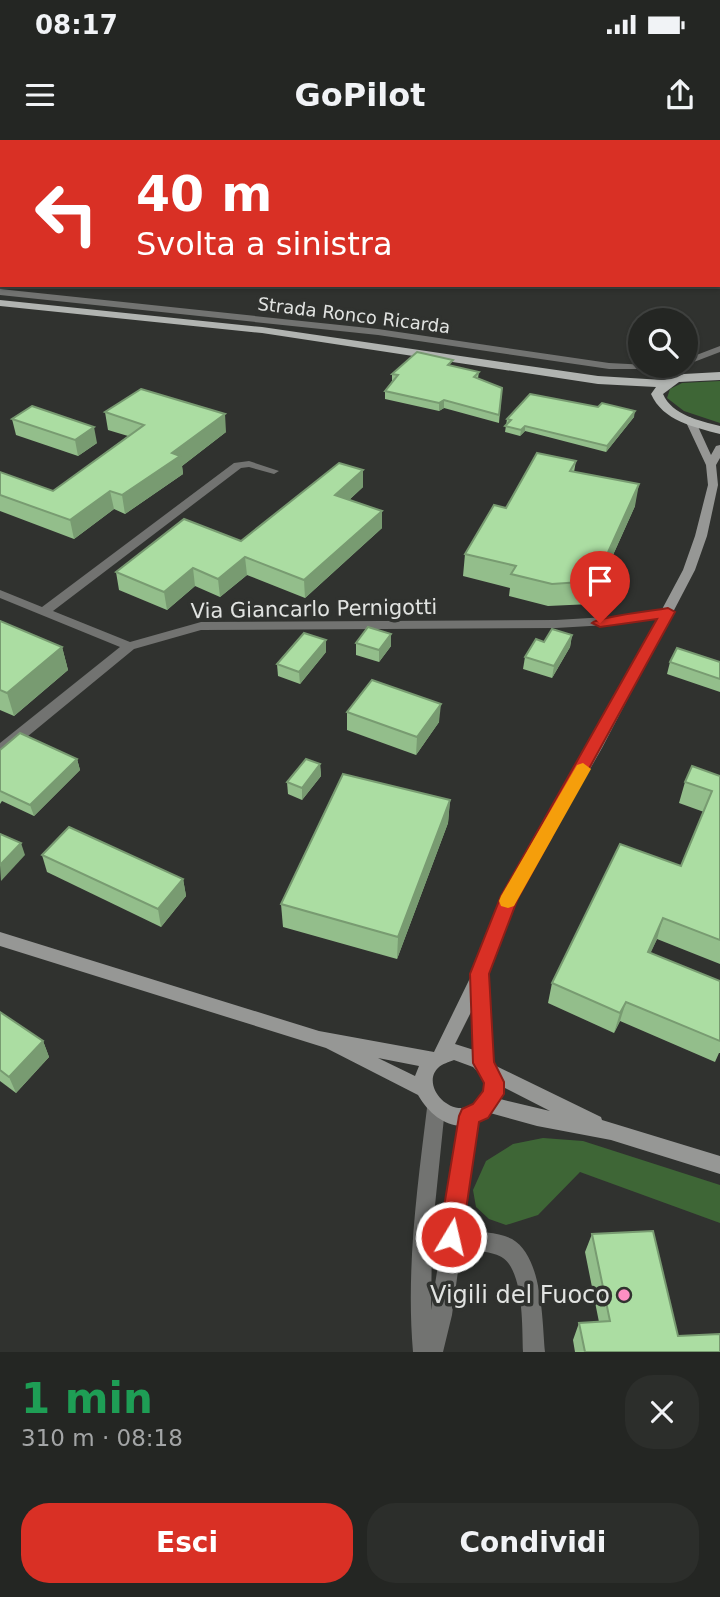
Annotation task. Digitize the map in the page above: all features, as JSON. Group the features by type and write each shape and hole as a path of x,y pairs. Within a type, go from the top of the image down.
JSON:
{"main road":[{"path":"0,303 262,330 598,380 664,384 691,377 720,376"},
{"path":"598,380 657,398 673,412 720,430"},
{"path":"657,398 659,389 664,384"},
{"path":"690,420 711,465"},
{"path":"480,974 487,1067 493,1094 488,1104 470,1116 446,1114 436,1108 424,1089 423,1078 438,1057 480,974 510,896 595,748 668,612 701,536 710,504 711,465 720,448"},
{"path":"0,939 319,1038 438,1057 464,1052 487,1067 611,1131"},
{"path":"319,1038 424,1089"},
{"path":"488,1104 537,1117 611,1131 720,1165"}],"street":[{"name":"Strada Ronco Ricarda","path":"0,292 378,332 609,366 628,366"},
{"path":"698,357 720,349"},
{"path":"44,612 238,465 249,464 274,471"},
{"path":"0,594 129,646"},
{"name":"Via Giancarlo Pernigotti","path":"0,751 129,646 201,626 400,627 600,623 668,612"},
{"path":"424,1352 418,1310 436,1108"},
{"path":"432,1352 441,1315 470,1116"},
{"path":"424,1233 508,1247 517,1255 525,1271 534,1352"}],"green space":[{"path":"720,381 720,423 684,411 667,398 670,389 682,383"},
{"path":"543,1138 583,1141 720,1185 720,1223 580,1172 538,1215 506,1225 489,1219 476,1207 473,1190 486,1161 513,1144"}],"building":[{"path":"417,352 453,360 448,365 479,372 474,377 502,388 499,415 444,400 439,403 385,391 398,375 392,374"},
{"path":"141,389 225,414 172,453 180,456 122,495 110,491 70,520 0,495 0,472 53,491 144,425 105,412"},
{"path":"530,394 598,407 602,403 635,411 607,446 525,426 521,430 505,426 511,420 507,419"},
{"path":"32,406 94,427 75,440 12,419"},
{"path":"537,453 576,461 570,471 639,484 595,581 552,584 511,574 516,566 465,554 494,505 506,508"},
{"path":"339,463 363,470 335,495 382,511 304,580 245,557 218,579 193,568 164,592 116,572 184,519 241,541"},
{"path":"0,621 62,647 7,693 0,690"},
{"path":"368,627 391,634 379,650 356,643"},
{"path":"552,629 572,635 554,666 525,657 536,639 544,642"},
{"path":"304,633 326,640 299,672 277,664"},
{"path":"677,648 720,662 720,679 670,662"},
{"path":"372,680 441,704 417,737 347,712"},
{"path":"20,733 77,759 30,805 0,791 0,750"},
{"path":"306,759 320,764 302,788 287,782"},
{"path":"692,766 720,776 720,940 663,918 648,952 720,981 720,1041 626,1002 620,1013 552,983 620,844 681,866 712,791 685,782"},
{"path":"343,774 450,800 398,937 281,904"},
{"path":"69,827 183,879 158,909 42,855"},
{"path":"0,834 21,843 0,865"},
{"path":"0,1012 43,1041 9,1077 0,1070"},
{"name":"Vigili del Fuoco","path":"653,1231 678,1336 720,1334 720,1352 585,1352 579,1323 610,1321 592,1234"}],"slow traffic":[{"path":"508,901 583,769"}],"place":[{"name":"Vigili del Fuoco","path":"624,1295"}],"route":[{"path":"451,1237 470,1116 488,1104 493,1094 494,1082 484,1063 480,974 510,896 595,748 668,612 600,623"}]}
